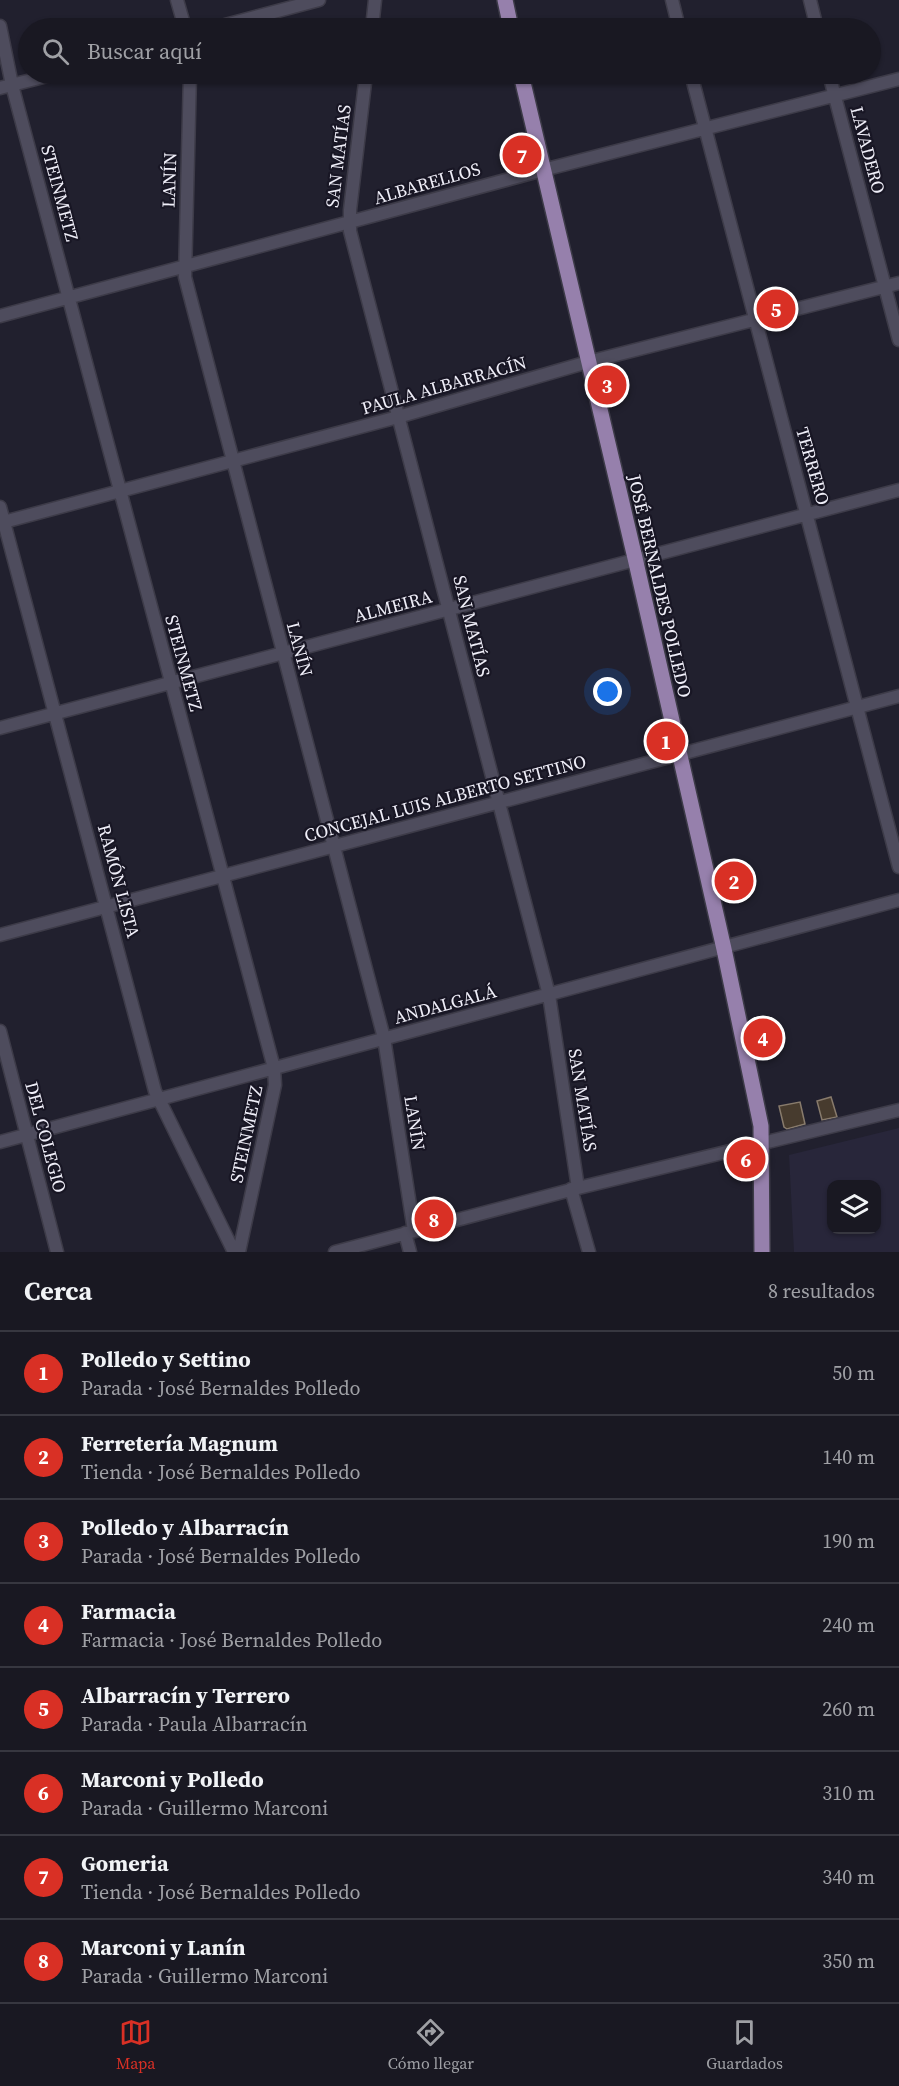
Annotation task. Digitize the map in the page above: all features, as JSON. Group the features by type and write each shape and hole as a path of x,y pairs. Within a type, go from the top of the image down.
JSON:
{"main road":[{"path":"505,0 509,18"},
{"name":"JOSÉ BERNALDES POLLEDO","path":"523,84 724,949 762,1142 762,1252"}],"street":[{"path":"177,0 182,18"},
{"path":"252,18 319,0"},
{"path":"373,18 375,0"},
{"path":"672,0 676,18"},
{"path":"810,0 814,18"},
{"name":"STEINMETZ","path":"0,26 6,86 69,298 274,1068 275,1085 236,1252"},
{"name":"ALBARELLOS","path":"881,83 899,78"},
{"name":"LANÍN","path":"189,84 184,268 232,460 384,1038 410,1232 410,1252"},
{"name":"SAN MATÍAS","path":"365,84 348,224 497,803 549,995 574,1189 589,1252"},
{"name":"TERRERO","path":"694,84 899,867"},
{"name":"LAVADERO","path":"831,84 899,340"},
{"name":"ALBARELLOS","path":"0,316 543,170 876,84"},
{"name":"PAULA ALBARRACÍN","path":"2,522 398,417 588,362 899,283"},
{"name":"ALMEIRA","path":"0,729 171,685 635,558 899,490"},
{"name":"RAMÓN LISTA","path":"0,507 2,522 56,713 159,1099 236,1252"},
{"name":"CONCEJAL LUIS ALBERTO SETTINO","path":"0,935 899,696"},
{"name":"ANDALGALÁ","path":"0,1142 724,949 899,900"},
{"name":"DEL COLEGIO","path":"0,1031 57,1252"},
{"path":"335,1252 574,1189 899,1110"}],"shaded area":[{"path":"899,1128 899,1252 794,1252 789,1155"}],"building":[{"path":"742,872 745,885 726,889 723,877"},
{"path":"831,1097 837,1117 822,1120 817,1101"},
{"path":"800,1102 805,1124 787,1129 784,1127 779,1106"}],"place":[{"name":"Gomeria","path":"522,155"},
{"name":"Albarracín y Terrero","path":"776,309"},
{"name":"Polledo y Albarracín","path":"607,385"},
{"name":"Polledo y Settino","path":"666,741"},
{"name":"Ferretería Magnum","path":"734,881"},
{"name":"Farmacia","path":"763,1038"},
{"name":"Marconi y Polledo","path":"746,1159"},
{"name":"Marconi y Lanín","path":"434,1219"}]}
